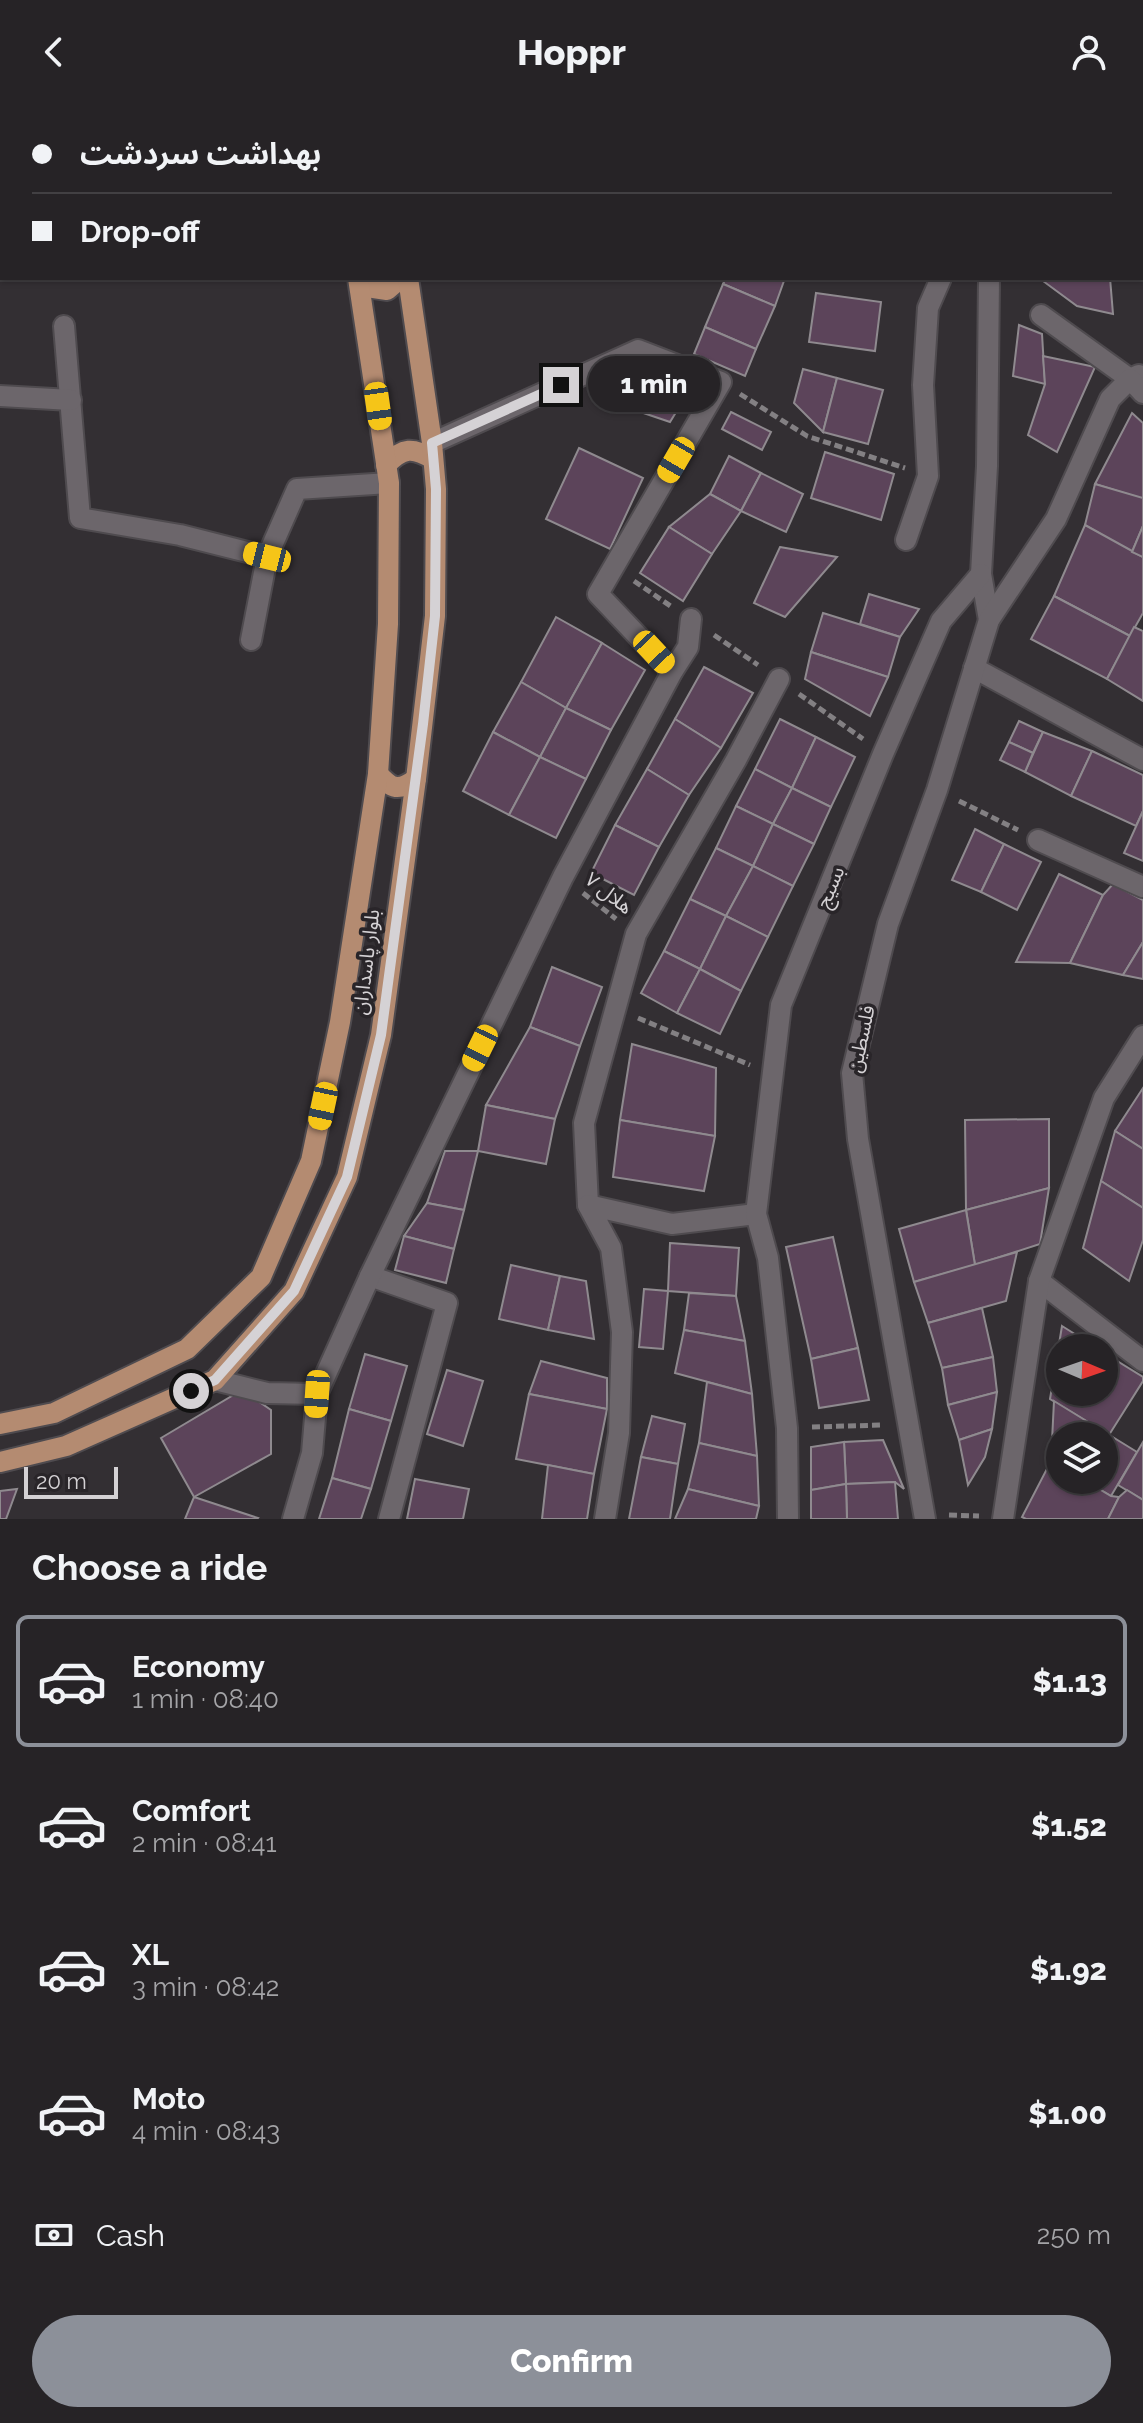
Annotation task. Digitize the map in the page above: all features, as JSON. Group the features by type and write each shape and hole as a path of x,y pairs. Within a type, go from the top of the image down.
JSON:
{"main road":[{"path":"359,282 387,290 399,280"},
{"name":"بلوار پاسداران","path":"0,1462 66,1446 215,1380 294,1291 347,1177 381,1035 435,616 436,489 433,451 408,280"},
{"name":"بلوار پاسداران","path":"0,1424 54,1413 187,1349 261,1277 311,1161 340,1022 378,774 388,624 388,474 359,282"},
{"path":"388,474 396,455 407,451 433,451"},
{"path":"378,774 395,788 406,786 416,779"},
{"path":"362,881 383,875 399,888"}],"street":[{"path":"906,540 928,476 923,385 928,308 940,280"},
{"path":"989,280 987,466 981,574 989,620"},
{"path":"989,620 1056,519 1110,399 1139,382 1041,315"},
{"path":"64,326 80,518 180,535 267,557"},
{"path":"433,451 638,350 721,382 598,594 672,672"},
{"path":"0,396 71,400"},
{"path":"251,640 267,557 297,489 388,474"},
{"name":"بسیج","path":"788,1519 787,1428 768,1258 756,1214 781,1005 941,621 981,574"},
{"path":"293,1519 312,1453 317,1394 370,1276 563,877 688,647 691,619"},
{"name":"فلسطین","path":"924,1517 858,1139 852,1073 888,924 937,790 989,620"},
{"path":"974,668 1143,760"},
{"path":"605,1519 619,1433 622,1332 611,1248 588,1205 584,1123 636,934 779,679"},
{"path":"1038,840 1143,887"},
{"path":"1004,1518 1039,1281 1104,1098 1143,1036"},
{"path":"588,1205 672,1224 756,1214"},
{"path":"370,1276 447,1303 389,1519"},
{"path":"1039,1281 1143,1361"},
{"path":"215,1380 267,1393 317,1394"}],"path":[{"path":"721,382 807,436 928,476"},
{"path":"616,563 641,587 691,619"},
{"path":"937,790 1038,840"},
{"name":"هلال ۷","path":"563,877 636,934"},
{"path":"616,1009 773,1075"},
{"path":"787,1428 908,1424"},
{"path":"924,1517 1004,1518"}],"building":[{"path":"725,280 784,280 775,306 723,284"},
{"path":"1110,280 1113,314 1077,306 1043,281"},
{"path":"723,284 775,306 756,349 705,327"},
{"path":"816,293 881,302 875,351 809,342"},
{"path":"1019,325 1042,334 1045,384 1013,376"},
{"path":"705,327 756,349 745,376 694,354"},
{"path":"1043,356 1095,367 1057,452 1028,435 1045,384"},
{"path":"803,369 837,378 823,432 794,403"},
{"path":"628,370 689,391 670,422 617,404"},
{"path":"837,378 883,390 868,444 823,432"},
{"path":"731,412 771,432 762,450 722,429"},
{"path":"1132,413 1143,423 1143,499 1095,484"},
{"path":"579,448 643,478 610,549 546,519"},
{"path":"825,452 894,474 881,520 811,498"},
{"path":"729,456 761,473 741,511 710,494"},
{"path":"761,473 803,494 786,532 741,511"},
{"path":"1095,484 1143,498 1143,526 1132,552 1085,525"},
{"path":"710,494 741,511 712,554 669,527"},
{"path":"1085,525 1143,557 1143,613 1130,636 1054,596"},
{"path":"1143,526 1143,557 1132,552"},
{"path":"669,527 712,554 683,601 640,573"},
{"path":"780,547 837,557 785,617 754,603"},
{"path":"869,594 919,609 900,637 860,624"},
{"path":"1054,596 1130,636 1107,679 1031,639"},
{"path":"823,613 900,637 888,677 811,652"},
{"path":"556,617 602,643 566,708 521,682"},
{"path":"1134,627 1143,631 1143,701 1107,679"},
{"path":"602,643 645,670 611,730 566,708"},
{"path":"811,652 888,677 870,716 805,679"},
{"path":"704,667 753,693 721,748 675,719"},
{"path":"521,682 566,708 540,757 493,732"},
{"path":"566,708 611,730 586,779 540,757"},
{"path":"675,719 721,748 689,795 647,769"},
{"path":"780,719 816,737 792,788 755,769"},
{"path":"1019,721 1043,732 1033,753 1009,742"},
{"path":"493,732 540,757 509,815 463,791"},
{"path":"1043,732 1092,751 1071,796 1025,772"},
{"path":"816,737 855,757 831,807 792,788"},
{"path":"1009,742 1033,753 1025,772 1000,760"},
{"path":"1092,751 1143,775 1143,811 1136,826 1071,796"},
{"path":"540,757 586,779 556,838 509,815"},
{"path":"647,769 689,795 659,847 615,825"},
{"path":"755,769 792,788 773,824 736,806"},
{"path":"792,788 831,807 814,844 773,824"},
{"path":"736,806 773,824 753,866 716,848"},
{"path":"1143,811 1143,861 1124,853"},
{"path":"773,824 814,844 793,886 753,866"},
{"path":"615,825 659,847 634,895 591,873"},
{"path":"975,829 1004,844 981,892 952,880"},
{"path":"1004,844 1041,862 1017,910 981,892"},
{"path":"716,848 753,866 726,916 690,899"},
{"path":"753,866 793,886 768,937 726,916"},
{"path":"1059,874 1103,895 1070,963 1016,962"},
{"path":"1113,884 1143,900 1143,942 1123,975 1070,963 1103,895"},
{"path":"690,899 726,916 700,969 664,951"},
{"path":"726,916 768,937 741,991 700,969"},
{"path":"1143,942 1143,979 1123,975"},
{"path":"664,951 700,969 677,1013 641,993"},
{"path":"552,967 602,987 580,1046 530,1027"},
{"path":"700,969 741,991 720,1034 677,1013"},
{"path":"530,1027 580,1046 555,1119 486,1105"},
{"path":"632,1044 716,1068 715,1136 620,1120"},
{"path":"1143,1088 1143,1149 1115,1131"},
{"path":"486,1105 555,1119 546,1164 478,1151"},
{"path":"1049,1119 1049,1188 966,1210 965,1120"},
{"path":"620,1120 715,1136 704,1191 613,1177"},
{"path":"1115,1131 1143,1149 1143,1208 1101,1181"},
{"path":"445,1151 478,1151 464,1210 427,1203"},
{"path":"1101,1181 1143,1208 1143,1240 1129,1281 1083,1248"},
{"path":"1049,1188 1040,1244 975,1265 966,1210"},
{"path":"427,1203 464,1210 454,1249 404,1236"},
{"path":"966,1210 975,1265 914,1282 899,1229"},
{"path":"404,1236 454,1249 446,1283 395,1270"},
{"path":"833,1237 858,1348 811,1359 786,1247"},
{"path":"670,1243 739,1248 736,1296 668,1291"},
{"path":"1017,1252 1006,1301 928,1323 914,1282"},
{"path":"511,1265 560,1276 548,1330 499,1319"},
{"path":"560,1276 586,1281 594,1339 548,1330"},
{"path":"644,1289 668,1291 663,1349 639,1347"},
{"path":"689,1293 736,1296 745,1341 684,1330"},
{"path":"982,1308 993,1357 942,1368 928,1323"},
{"path":"1062,1326 1075,1334 1061,1334"},
{"path":"684,1330 745,1341 752,1394 675,1373"},
{"path":"858,1348 869,1400 819,1408 811,1359"},
{"path":"365,1354 407,1366 391,1421 349,1409"},
{"path":"993,1357 997,1392 948,1405 942,1368"},
{"path":"541,1361 607,1378 607,1409 529,1394"},
{"path":"1118,1362 1143,1377 1117,1422 1088,1422 1061,1406 1118,1406"},
{"path":"447,1370 483,1381 463,1446 427,1434"},
{"path":"707,1382 752,1394 757,1456 699,1443"},
{"path":"242,1390 271,1410 271,1454 194,1497 161,1438"},
{"path":"997,1392 992,1429 959,1440 948,1405"},
{"path":"529,1394 607,1409 594,1474 516,1459"},
{"path":"1054,1406 1062,1406 1088,1422 1053,1422"},
{"path":"349,1409 391,1421 371,1489 332,1478"},
{"path":"652,1416 685,1424 678,1464 641,1457"},
{"path":"992,1429 985,1457 968,1485 959,1440"},
{"path":"883,1440 904,1489 895,1482 846,1484 844,1442"},
{"path":"1118,1440 1137,1452 1118,1484"},
{"path":"844,1442 846,1484 811,1490 811,1447"},
{"path":"1143,1442 1143,1500 1118,1485"},
{"path":"699,1443 757,1456 759,1506 688,1489"},
{"path":"641,1457 678,1464 670,1519 629,1519"},
{"path":"548,1465 594,1474 587,1519 542,1519"},
{"path":"1046,1471 1046,1494 1108,1494 1119,1497 1108,1519 1022,1517"},
{"path":"332,1478 371,1489 361,1519 319,1519"},
{"path":"415,1479 469,1489 463,1519 407,1519"},
{"path":"895,1482 898,1519 847,1519 846,1484"},
{"path":"846,1484 847,1519 811,1519 811,1490"},
{"path":"17,1489 6,1519 0,1519 0,1491"},
{"path":"688,1489 759,1506 756,1519 675,1519"},
{"path":"1127,1490 1143,1500 1143,1519 1108,1519 1119,1497"},
{"path":"194,1497 258,1518 185,1519"}],"route":[{"path":"191,1391 215,1380 294,1291 347,1177 381,1035 423,724 435,616 436,489 432,443 561,385"}]}
